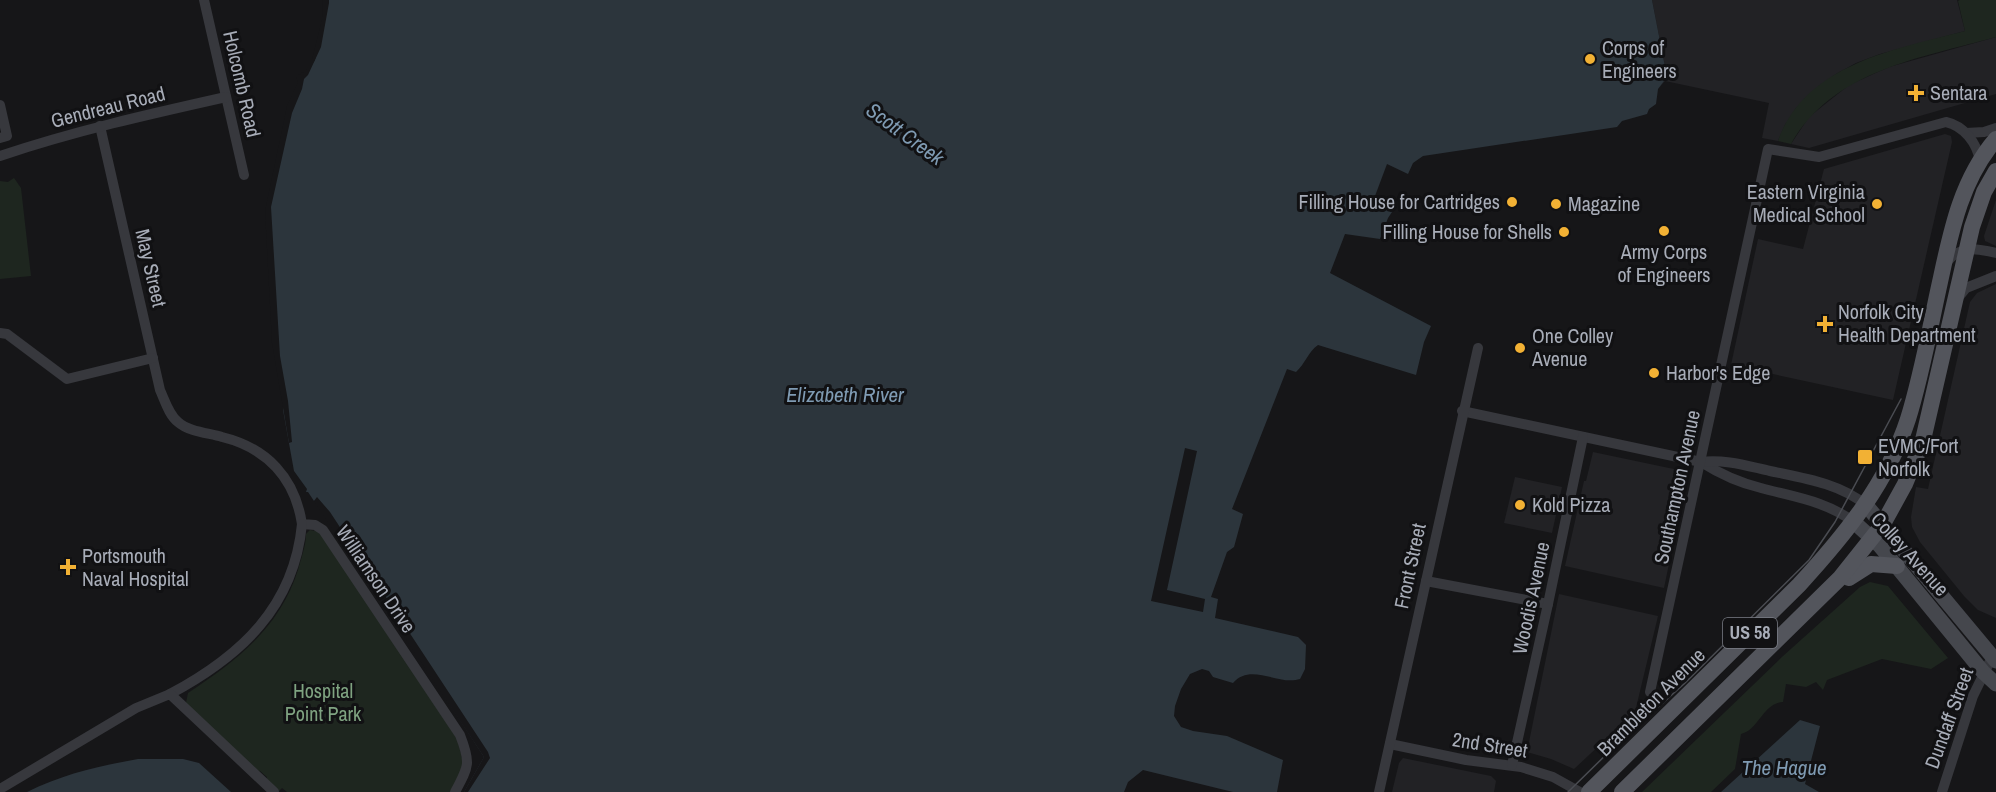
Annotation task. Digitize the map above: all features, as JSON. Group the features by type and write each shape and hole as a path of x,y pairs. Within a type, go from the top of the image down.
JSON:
{"main road":[{"name":"Brambleton Avenue","path":"1589,792 1799,585 1866,505 1888,464 1907,420 1963,194 1980,161 1996,139"},
{"name":"US 58","path":"1622,792 1808,610 1851,565 1878,531 1905,484 1923,440 1976,212 1996,171"},
{"name":"Colley Avenue","path":"1866,505 1897,566 1983,672 1996,684"},
{"name":"Colley Avenue","path":"1854,522 1878,531 1994,659"},
{"path":"1808,610 1867,565 1897,566"}],"street":[{"name":"Holcomb Road","path":"204,0 244,175"},
{"name":"Gendreau Road","path":"0,156 40,142 100,126 226,97"},
{"path":"0,105 7,136 0,138"},
{"name":"Southampton Avenue","path":"1650,692 1772,149 1819,157 1946,122 1966,133"},
{"name":"May Street","path":"100,126 160,390 172,415 180,424 245,445 268,459 292,488 299,505 302,524"},
{"path":"1966,133 1984,132 1996,128"},
{"path":"1966,133 1975,143 1980,161"},
{"path":"1944,266 1957,252 1973,247 1996,254"},
{"path":"1955,302 1966,288 1996,276"},
{"path":"0,333 7,334 67,379 153,358"},
{"name":"Front Street","path":"1379,792 1462,411 1478,348"},
{"name":"Colley Avenue","path":"1462,411 1701,462 1720,460 1817,482 1845,491 1866,505"},
{"name":"Woodis Avenue","path":"1512,765 1583,437"},
{"name":"Colley Avenue","path":"1701,462 1717,472 1748,484 1830,507 1854,522"},
{"path":"0,789 136,708 170,694 213,668 244,645 261,625 285,588 295,562 302,524"},
{"name":"Williamson Drive","path":"302,524 315,525 323,530 460,735 467,752 468,769 455,792"},
{"path":"1426,581 1548,604"},
{"name":"Dundaff Street","path":"1942,792 1972,696 1983,672 1994,659"},
{"path":"170,694 274,792"},
{"name":"2nd Street","path":"1390,744 1545,773 1580,792"}],"shaded area":[{"path":"1652,0 1957,0 1965,31 1880,54 1836,74 1796,108 1778,141 1762,138 1769,103 1665,81 1658,89 1667,77"},
{"name":"Sentara","path":"1996,37 1996,94 1809,148 1791,144 1809,117 1849,85 1889,67"},
{"path":"1945,134 1951,136 1952,142 1893,400 1731,365 1758,239 1803,249 1824,169"},
{"path":"1996,200 1996,246 1985,241 1984,236"},
{"path":"1996,284 1996,618 1978,610 1964,596 1920,542 1912,527 1911,517 1916,487 1928,489 1970,302 1977,293"},
{"path":"1593,452 1688,472 1664,588 1565,566 1584,481 1586,481"},
{"path":"1515,477 1562,487 1552,533 1504,523"},
{"path":"1559,594 1658,616 1635,712 1574,769 1527,752"},
{"path":"1403,758 1491,776 1496,781 1494,792 1392,792 1399,763"}],"green space":[{"path":"1996,0 1996,37 1909,61 1855,83 1830,99 1809,119 1791,144 1778,141 1791,115 1809,94 1831,77 1883,53 1965,31 1958,1"},
{"path":"14,178 21,188 31,276 0,279 0,181 8,182"},
{"name":"Hospital Point Park","path":"310,530 320,532 458,740 464,767 450,792 287,792 282,788 278,792 266,781 267,777 260,771 254,770 186,703 188,693 239,655 268,626 290,591 302,556 306,534"},
{"path":"1870,582 1888,586 1948,658 1931,669 1882,659 1827,680 1823,690 1816,682 1806,687 1786,684 1783,702 1770,707 1752,728 1741,734 1735,769 1711,792 1642,792 1783,656 1860,587"}],"water":[{"name":"Elizabeth River","path":"326,0 1652,0 1667,77 1658,89 1656,104 1649,109 1647,114 1622,121 1617,127 1423,156 1413,163 1408,174 1387,164 1372,204 1376,206 1378,203 1394,209 1380,239 1345,234 1330,273 1431,326 1424,342 1416,375 1318,345 1296,372 1287,369 1232,509 1243,514 1234,547 1227,552 1211,597 1218,599 1215,618 1298,637 1306,645 1305,669 1300,679 1283,680 1248,674 1233,683 1213,677 1209,671 1202,669 1190,674 1175,706 1174,716 1181,727 1227,736 1283,760 1277,792 1233,792 1143,770 1128,782 1124,792 464,792 484,757 316,500 314,501 306,492 307,489 294,471 283,410 285,399 275,343 268,211 286,125 301,80 315,60"},
{"name":"The Hague","path":"1800,720 1820,726 1805,784 1819,792 1721,792"},
{"path":"138,759 183,759 199,763 231,792 27,792 81,771"}],"pier":[{"path":"323,0 329,0 329,3 321,47 304,79 292,113 271,207 280,356 292,442 289,443 272,343 265,211 287,106 298,82 296,77 306,70 312,59 322,20"},
{"path":"1185,448 1197,451 1167,590 1205,599 1203,612 1151,601"},
{"path":"317,497 330,512 488,752 490,758 468,792 464,792 484,757 314,501"}],"tram line":[{"path":"1568,792 1684,684 1809,560 1835,522 1901,399"}],"place":[{"name":"Corps of Engineers","path":"1590,59"},
{"name":"Sentara","path":"1916,93"},
{"name":"Filling House for Cartridges","path":"1512,202"},
{"name":"Magazine","path":"1556,204"},
{"name":"Eastern Virginia Medical School","path":"1877,204"},
{"name":"Army Corps of Engineers","path":"1664,231"},
{"name":"Filling House for Shells","path":"1564,232"},
{"name":"Norfolk City Health Department","path":"1825,324"},
{"name":"One Colley Avenue","path":"1520,348"},
{"name":"Harbor's Edge","path":"1654,373"},
{"name":"EVMC/Fort Norfolk","path":"1865,457"},
{"name":"Kold Pizza","path":"1520,505"},
{"name":"Portsmouth Naval Hospital","path":"68,567"}],"water label":[{"name":"Scott Creek","path":"905,134"}]}
